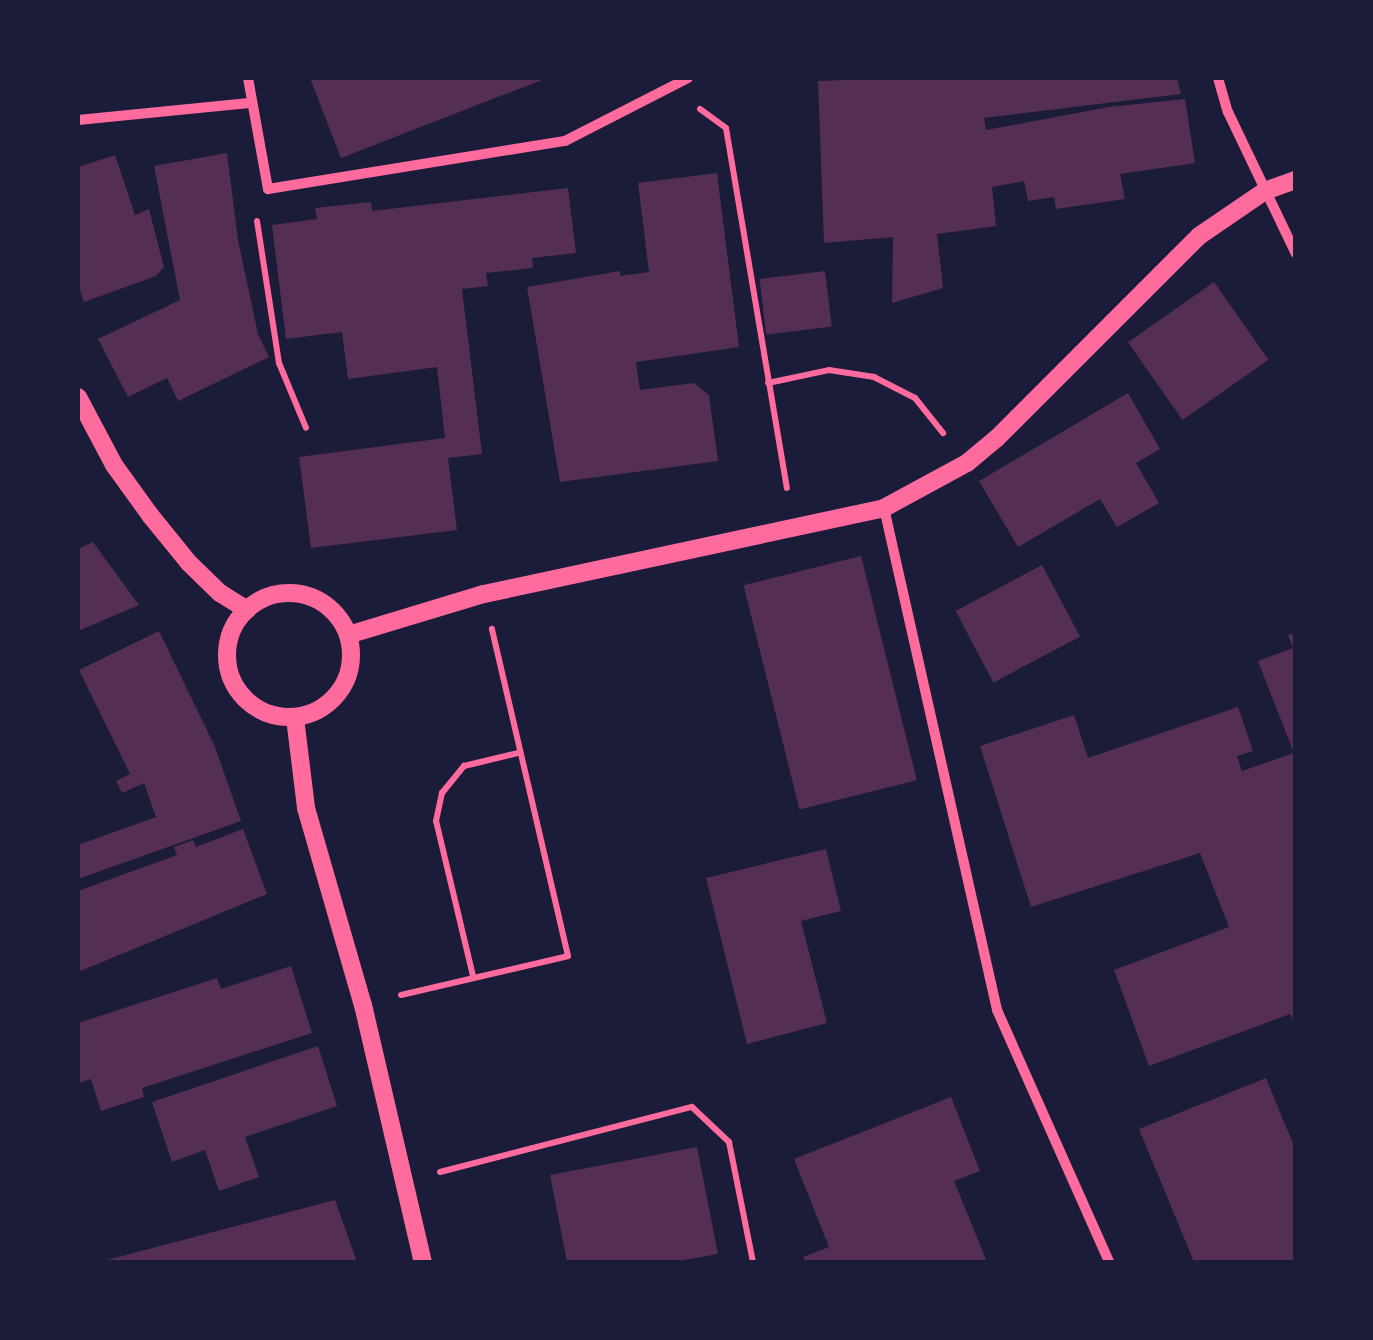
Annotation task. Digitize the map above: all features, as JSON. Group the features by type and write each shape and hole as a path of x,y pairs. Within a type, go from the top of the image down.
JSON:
{"street":[{"path":"248,78 249,103 268,189 565,141 688,78"},
{"path":"1218,78 1228,112 1296,254"},
{"path":"78,120 249,103"},
{"path":"348,635 484,594 884,508 967,463 1199,236 1265,191 1296,180"},
{"path":"78,397 114,464 150,515 189,563 220,593 247,610"},
{"path":"884,508 997,1010 1109,1262"},
{"path":"284,593 304,595 323,603 348,635 348,676 322,708 295,718 263,712 234,684 228,645 247,610 284,593"},
{"path":"295,718 306,808 363,1004 422,1262"}],"path":[{"path":"671,88 726,128 795,530"},
{"path":"268,189 257,221 279,364 306,428"},
{"path":"768,383 829,370 874,377 915,398 967,463"},
{"path":"363,1004 568,956 484,594"},
{"path":"473,976 436,821 442,794 464,766 518,753"},
{"path":"406,1181 692,1107 729,1142 752,1262"}],"building":[{"path":"310,78 547,78 341,158"},
{"path":"1177,78 1181,94 984,118 986,130 1109,107 1185,99 1195,163 1120,174 1125,199 1056,209 1054,197 1028,201 1024,181 992,187 996,226 937,234 943,288 892,303 893,237 824,243 818,81"},
{"path":"227,153 238,240 258,334 269,357 178,401 167,378 128,397 98,339 180,300 154,166"},
{"path":"115,155 135,215 149,209 164,267 156,276 84,302 78,284 78,167"},
{"path":"717,173 739,347 636,362 640,390 694,383 709,395 718,461 560,482 527,287 620,271 620,276 649,272 638,183"},
{"path":"568,188 576,253 532,258 533,268 486,273 488,286 462,289 482,454 448,458 457,530 311,548 299,457 445,438 437,367 348,379 342,332 286,339 272,225 317,219 315,208 371,202 372,211"},
{"path":"825,271 832,327 766,335 759,279"},
{"path":"1214,282 1268,360 1182,420 1128,342"},
{"path":"1128,393 1160,449 1136,463 1159,503 1117,527 1100,499 1018,547 979,481"},
{"path":"93,542 139,605 78,631 78,549"},
{"path":"861,556 917,780 799,809 744,585"},
{"path":"1042,565 1080,637 993,683 955,611"},
{"path":"159,631 215,747 241,821 78,879 78,845 156,817 144,783 122,793 116,781 130,774 79,670"},
{"path":"1296,633 1296,1026 1290,1014 1149,1066 1114,970 1229,927 1200,853 1031,907 980,746 1074,715 1088,758 1238,707 1253,751 1237,756 1242,771 1294,753 1258,661 1293,648 1288,635"},
{"path":"243,829 267,894 78,972 78,891 177,855 174,847 193,840 196,847"},
{"path":"826,849 841,911 801,921 827,1023 747,1044 706,878"},
{"path":"291,966 312,1033 142,1088 144,1097 101,1111 91,1079 78,1083 78,1023 217,978 221,989"},
{"path":"318,1046 337,1106 245,1137 259,1177 219,1191 205,1150 172,1162 152,1102"},
{"path":"1266,1078 1296,1151 1296,1262 1194,1262 1139,1129"},
{"path":"951,1097 980,1171 954,1181 987,1262 806,1262 803,1257 829,1247 794,1159"},
{"path":"697,1147 718,1254 672,1262 567,1262 550,1175"},
{"path":"335,1200 357,1262 103,1262 103,1261"}]}
